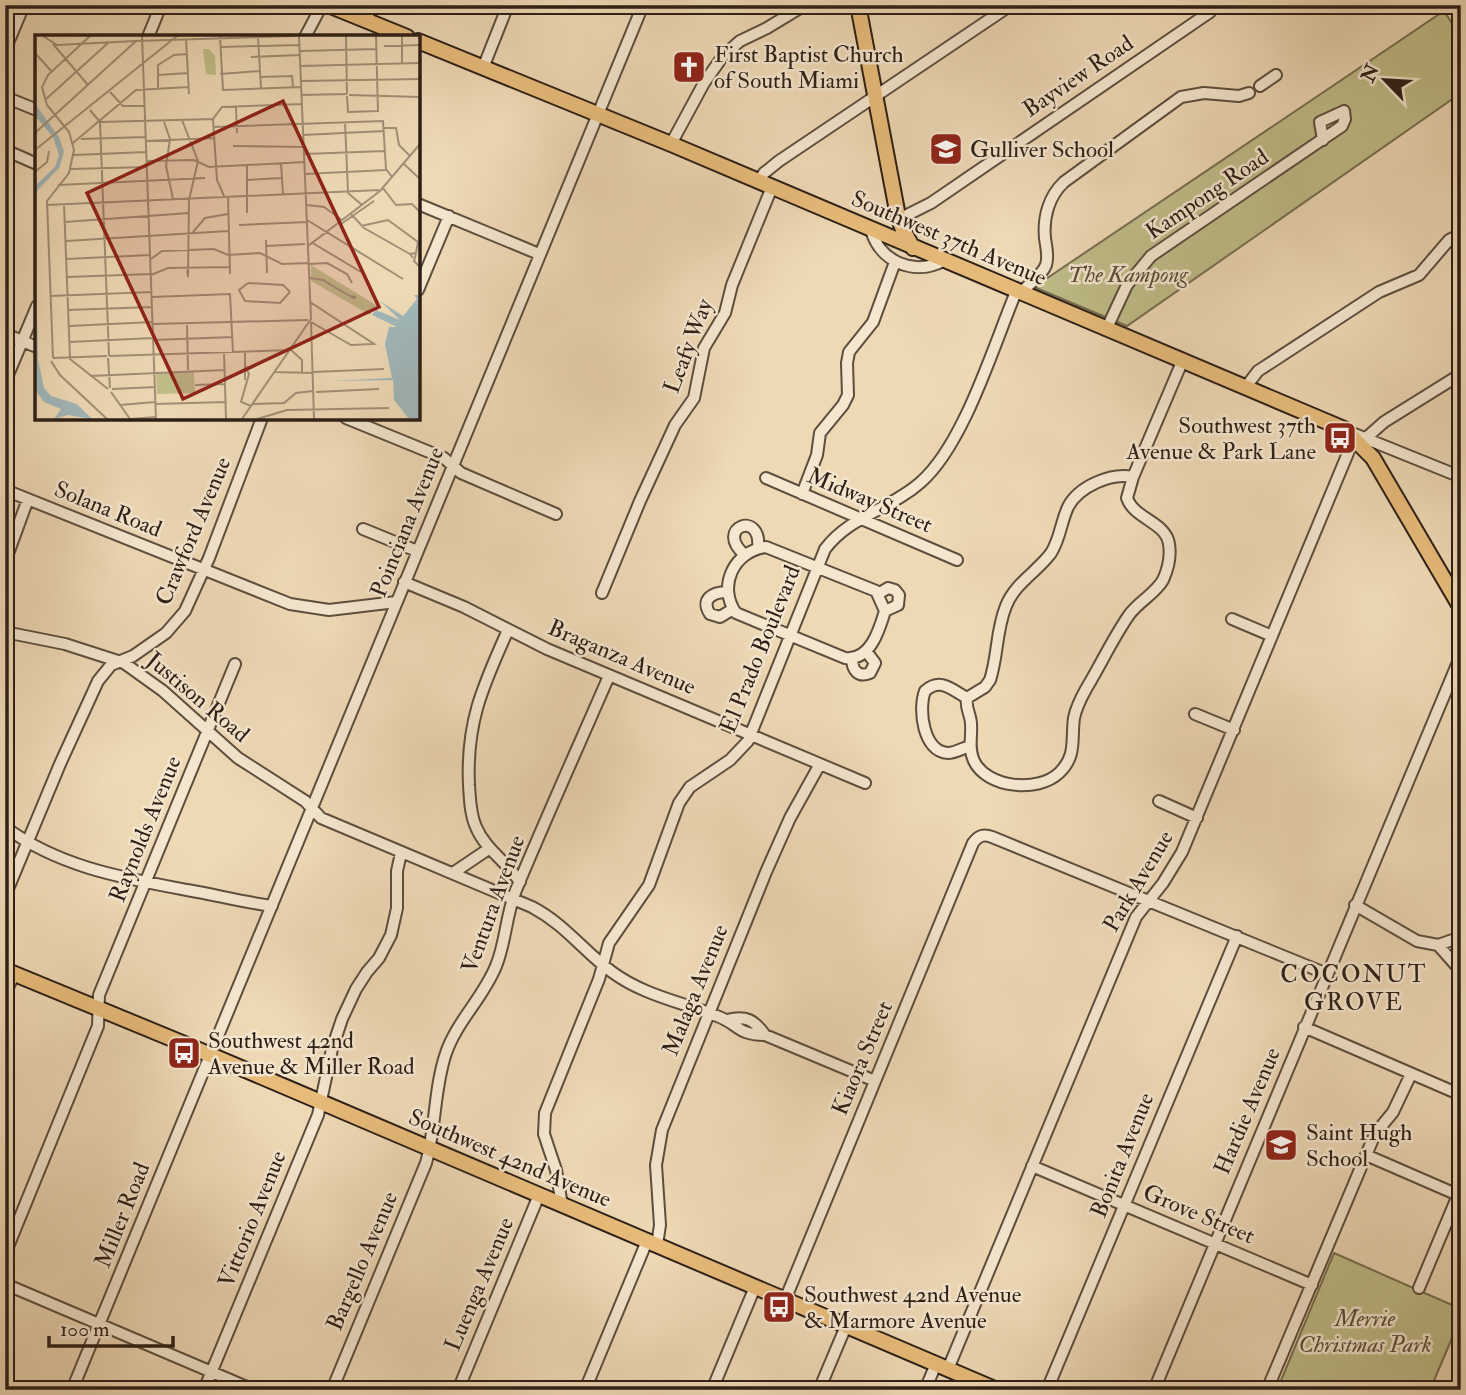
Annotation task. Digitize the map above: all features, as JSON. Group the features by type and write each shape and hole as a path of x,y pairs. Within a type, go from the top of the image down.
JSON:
{"main road":[{"path":"328,5 402,35"},
{"path":"858,5 899,220 913,248"},
{"name":"Southwest 37th Avenue","path":"420,42 671,144 1346,430"},
{"path":"876,232 891,230 899,220"},
{"path":"1346,430 1373,458 1461,608"},
{"name":"Southwest 42nd Avenue","path":"10,972 996,1390"}],"street":[{"path":"5,50 24,5"},
{"path":"149,35 161,5"},
{"path":"306,35 322,5"},
{"path":"366,20 372,5"},
{"path":"483,68 508,5"},
{"name":"Poinciana Avenue","path":"210,1055 643,5"},
{"path":"671,144 708,76 723,56 740,41 805,5"},
{"path":"766,184 764,173 779,161 1011,5"},
{"name":"Bayview Road","path":"899,220 931,202 1210,12"},
{"path":"1260,86 1276,75"},
{"path":"1018,293 1045,268 1047,251 1044,230 1047,212 1053,195 1064,181 1181,97 1204,93 1239,96 1249,93"},
{"path":"5,97 35,109"},
{"name":"Kampong Road","path":"1106,330 1127,285 1151,256 1323,140"},
{"path":"5,150 35,163"},
{"name":"Leafy Way","path":"602,593 672,431 694,398 705,348 725,313 766,184"},
{"path":"420,205 539,254"},
{"path":"420,285 449,216"},
{"path":"876,232 879,250 895,262 923,268 943,261"},
{"path":"1245,388 1258,371 1370,297 1422,272 1449,240 1461,234"},
{"path":"802,494 817,456 820,433 848,395 849,352 873,323 895,262"},
{"name":"El Prado Boulevard","path":"562,1205 543,1123 609,943 637,905 652,878 679,803 691,787 738,753 750,734 825,549 832,540 860,519 919,484 948,448 1018,293"},
{"path":"5,382 35,311"},
{"path":"5,334 35,345"},
{"path":"1133,477 1116,476 1104,480 1082,492 1070,504 1052,551 1021,583 1006,605 990,680 985,687 967,698 965,705 971,724 970,746 975,764 984,774 1016,784 1035,784 1047,781 1061,772 1074,744 1074,715 1082,697 1130,614 1161,584 1168,567 1167,536 1136,512 1127,495 1182,362"},
{"path":"1366,438 1384,422 1461,374"},
{"name":"Crawford Avenue","path":"5,896 94,689 107,668 147,647 175,625 185,611 204,570 261,420"},
{"path":"363,422 444,458 461,472 556,514"},
{"name":"Southwest 37th Avenue","path":"1346,430 1461,477"},
{"name":"Park Avenue","path":"925,1390 942,1367 1032,1166 1136,916 1178,861 1348,453"},
{"name":"Midway Street","path":"766,478 957,560"},
{"name":"Solana Road","path":"5,490 266,596 308,608 337,609 396,602"},
{"path":"5,562 28,499"},
{"path":"744,554 733,539 741,527 756,529 759,535 758,548"},
{"path":"363,529 416,551"},
{"path":"878,594 885,588 892,588 899,595 898,605 885,611 872,643 866,651 852,659 739,614 733,609 727,592 730,575 744,554 758,548 773,549 871,588 878,594 885,611"},
{"name":"Braganza Avenue","path":"404,582 464,607 509,631 609,676 865,783"},
{"path":"727,592 711,595 707,608 710,614 720,617 733,609"},
{"path":"1232,619 1272,636"},
{"path":"509,631 479,700 469,740 468,774 472,814 479,834 520,881"},
{"name":"Justison Road","path":"5,632 51,640 119,661 163,691 238,758 300,797 327,821 513,899 553,920 603,965 648,992 727,1020 747,1034 765,1035 875,1081"},
{"path":"852,659 857,673 870,673 875,663 866,651"},
{"name":"Hardie Avenue","path":"1154,1390 1461,655"},
{"name":"Raynolds Avenue","path":"5,1254 98,1026 99,995 235,664"},
{"name":"Ventura Avenue","path":"430,1148 446,1054 456,1031 482,993 498,963 513,899 609,676"},
{"path":"967,698 947,685 933,686 925,691 922,709 926,733 939,750 951,753 970,746"},
{"path":"1195,714 1234,730"},
{"name":"Malaga Avenue","path":"652,1243 660,1231 656,1165 660,1140 708,1013 787,824 820,764"},
{"path":"1159,801 1197,818"},
{"path":"5,827 50,855 78,866 146,883 272,906"},
{"name":"Kiaora Street","path":"785,1300 973,843 981,836 992,837 1148,900"},
{"path":"453,873 490,848"},
{"name":"Vittorio Avenue","path":"204,1390 318,1115 332,1049 342,1019 360,983 379,958 391,935 397,908 397,871 401,853"},
{"path":"1148,900 1327,974"},
{"path":"1355,905 1413,939 1438,945 1461,937"},
{"name":"Bonita Avenue","path":"1047,1390 1237,936"},
{"path":"1438,945 1461,971"},
{"path":"5,995 10,972"},
{"path":"1304,1027 1461,1096"},
{"name":"Miller Road","path":"72,1390 210,1055"},
{"path":"1267,1390 1366,1155 1379,1127 1395,1110 1411,1074"},
{"name":"Bargello Avenue","path":"332,1390 430,1148"},
{"path":"1366,1155 1459,1191 1419,1288"},
{"name":"Grove Street","path":"1032,1166 1311,1284"},
{"name":"Luenga Avenue","path":"458,1390 539,1195"},
{"path":"585,1390 652,1243"},
{"path":"5,1284 254,1390"},
{"path":"712,1390 755,1287"},
{"path":"819,1390 846,1326"}],"green space":[{"name":"The Kampong","path":"1444,11 1461,37 1461,93 1127,326 1034,287"},
{"name":"Merrie Christmas Park","path":"1334,1253 1461,1309 1461,1317 1430,1390 1277,1390"}],"place":[{"name":"First Baptist Church of South Miami","path":"689,67"},
{"name":"Gulliver School","path":"946,149"},
{"name":"Southwest 37th Avenue & Park Lane","path":"1340,438"},
{"name":"Southwest 42nd Avenue & Miller Road","path":"184,1053"},
{"name":"Saint Hugh School","path":"1281,1145"},
{"name":"Southwest 42nd Avenue & Marmore Avenue","path":"779,1307"}],"district":[{"name":"COCONUT GROVE","path":"1354,988"}]}
